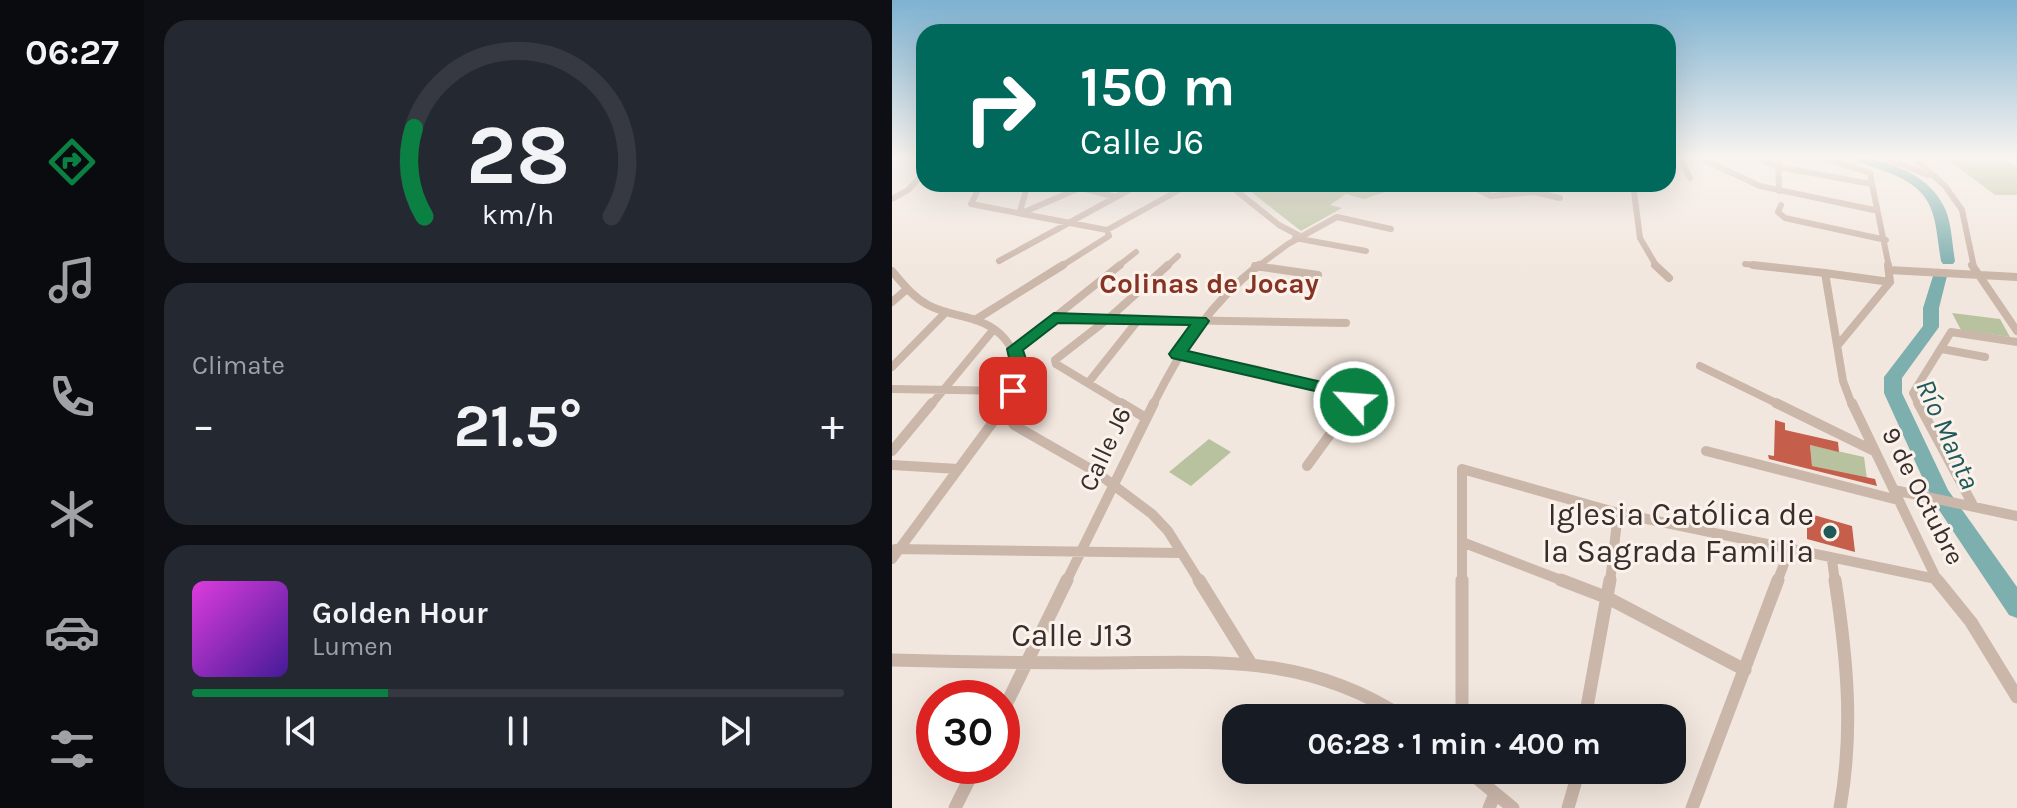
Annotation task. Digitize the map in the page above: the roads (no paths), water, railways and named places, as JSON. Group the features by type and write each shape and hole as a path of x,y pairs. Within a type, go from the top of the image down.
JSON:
{"street":[{"path":"975,196 971,204 1107,230 1169,196"},
{"path":"1022,212 1025,196"},
{"path":"1022,212 1058,196"},
{"path":"1112,196 1116,197"},
{"path":"1243,196 1298,237 1366,251"},
{"path":"1550,196 1560,198"},
{"path":"1636,196 1638,240 1652,263 1669,278"},
{"path":"1803,196 1874,210"},
{"path":"1838,345 1890,282 1886,240 1874,210 1873,196"},
{"path":"1952,196 1965,214 1969,255 2017,331"},
{"path":"999,261 1116,197"},
{"path":"1781,205 1778,212 1785,218 1886,240"},
{"name":"Calle J6","path":"1018,680 1178,354 1201,321 1255,266 1298,237 1337,217 1391,229"},
{"path":"975,320 1109,236 1107,230"},
{"path":"1015,349 1136,252"},
{"path":"1146,418 1056,364 1055,360 1109,318 1178,256"},
{"path":"1745,264 1890,282"},
{"path":"1255,266 1318,275"},
{"path":"1889,270 2017,277"},
{"path":"892,271 907,289 926,304 994,329 1015,349 1018,362 1013,391 1004,408 894,553"},
{"name":"9 de Octubre","path":"1825,273 1843,381 1874,451 1936,579 1971,622 2017,697"},
{"path":"892,302 907,289"},
{"path":"892,367 946,312"},
{"path":"2007,314 2017,315"},
{"path":"1054,318 1346,323"},
{"path":"1088,383 1139,319"},
{"path":"892,451 994,329"},
{"path":"1968,505 1913,393 1951,332 2017,342"},
{"path":"1942,349 1985,357 1975,336"},
{"path":"1178,354 1259,370 1354,397 1354,402 1307,466"},
{"path":"1700,366 1874,451"},
{"path":"892,389 1013,391"},
{"path":"1004,408 1014,425 1114,486 1154,515 1182,553 1251,664"},
{"path":"1706,451 1896,495 1919,495 2017,516"},
{"path":"892,465 958,469"},
{"path":"1462,704 1462,469 1618,513 1832,560 1936,579"},
{"path":"1588,704 1608,598 1618,513"},
{"path":"1462,542 1608,598 1745,670"},
{"path":"1692,808 1789,551"},
{"path":"894,553 1182,553"},
{"path":"1832,560 1852,696 1850,756 1840,808"},
{"name":"Calle J13","path":"892,660 1251,664 1319,676 1370,695 1383,704"},
{"path":"955,808 967,784"},
{"path":"1478,784 1492,801 1513,808"},
{"path":"1568,808 1575,784"}],"waterway":[{"name":"Río Manta","path":"1931,196 1943,223 1948,261"},
{"name":"Río Manta","path":"1940,276 1931,308 1931,327 1893,377 1893,393 1940,495 2017,607"}],"place":[{"name":"Iglesia Católica de la Sagrada Familia","path":"1830,532"}],"district":[{"name":"Colinas de Jocay","path":"1209,283"}]}
